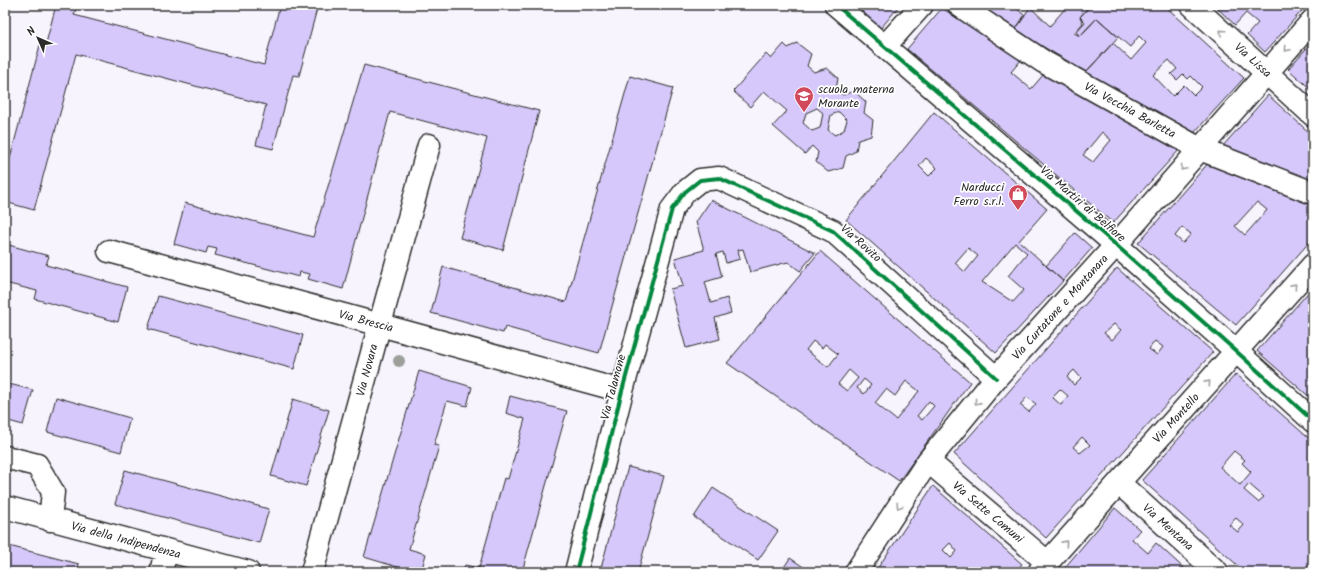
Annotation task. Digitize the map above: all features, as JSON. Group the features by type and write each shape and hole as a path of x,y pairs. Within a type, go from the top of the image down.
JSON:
{"street":[{"name":"Via Martiri di Belfiore","path":"836,5 1116,245 1313,421"},
{"path":"885,46 922,5"},
{"name":"Via Vecchia Barletta","path":"959,5 1044,62 1200,149 1313,193"},
{"name":"Via Lissa","path":"1192,5 1313,115"},
{"name":"Via Curtatone e Montanara","path":"856,572 928,462 996,378 1116,245 1313,20"},
{"name":"Via Novara","path":"312,572 429,144"},
{"name":"Via Rovito","path":"672,209 685,192 700,180 719,178 833,231 996,378"},
{"name":"Via Talamone","path":"576,572 622,391 672,209"},
{"name":"Via Brescia","path":"109,251 622,391"},
{"name":"Via Montello","path":"1043,567 1313,265"},
{"path":"5,457 37,465 53,492 50,520"},
{"name":"Via Sette Comuni","path":"928,462 1043,567"},
{"name":"Via Mentana","path":"1119,483 1217,572"},
{"name":"Via della Indipendenza","path":"5,507 248,572"},
{"path":"160,572 166,551"}],"building":[{"path":"56,5 77,5 74,15 264,65 280,5 318,5 299,76 293,75 273,149 256,145 266,105 76,54 34,210 5,202 5,177 40,45 45,47"},
{"path":"854,5 900,5 881,28"},
{"path":"976,5 1019,5 1016,8 1025,16 1015,30"},
{"path":"1068,5 1090,5 1080,17 1083,23 1074,33 1080,36 1097,18 1118,37 1086,72 1015,30 1030,7 1050,26"},
{"path":"1091,5 1164,5 1244,78 1193,134 1086,72 1113,43 1131,60 1146,43 1139,36 1130,47 1097,18 1080,36 1076,32 1085,22 1080,17","holes":["1169,60 1177,69 1171,74 1177,80 1183,74 1188,79 1191,76 1202,87 1194,95 1184,85 1173,96 1153,75"]},
{"path":"1214,5 1307,5 1265,52 1247,35 1258,23 1246,13 1235,25"},
{"path":"942,8 1021,60 1011,72 1031,89 1044,74 1180,149 1113,223 907,49","holes":["1102,132 1111,140 1093,162 1083,155"]},
{"path":"1313,41 1313,91 1288,69"},
{"path":"797,43 811,54 807,66 814,72 827,68 838,78 836,90 843,95 854,91 866,102 864,113 873,120 871,136 858,140 856,151 846,156 843,168 828,172 816,162 818,152 812,146 805,154 773,126 787,111 764,91 750,107 733,91 766,54 771,59 784,44 788,48","holes":["817,108 823,113 820,128 812,131 803,123 806,113","839,112 847,120 844,130 835,135 828,130 831,115"]},
{"path":"364,65 539,111 503,250 460,238 487,138 390,112 343,289 308,279 310,274 300,272 299,277 215,255 217,249 208,247 206,253 174,244 185,203 313,237"},
{"path":"630,76 673,88 599,353 505,327 503,333 431,313 443,267 566,302"},
{"path":"1268,95 1313,136 1313,182 1221,148"},
{"path":"934,112 1047,209 1019,241 1063,281 996,353 846,220","holes":["926,158 937,168 929,176 919,166","1015,243 1027,253 1008,276 1024,290 1013,302 982,282","968,248 978,256 965,272 955,263"]},
{"path":"1211,160 1313,201 1313,238 1236,325 1138,243","holes":["1257,202 1267,210 1245,235 1235,226","1182,227 1191,234 1183,243 1175,236"]},
{"path":"711,200 815,253 800,271 788,262 750,272 743,249 738,250 740,259 726,263 723,252 716,254 722,277 705,282 711,303 727,298 731,313 715,318 720,339 686,348 670,289 683,286 675,258 704,250 696,222"},
{"path":"1075,233 1092,248 1063,281 1046,266"},
{"path":"5,244 49,256 46,265 127,287 118,322 35,299 37,291 5,283"},
{"path":"820,251 970,382 899,481 727,363","holes":["813,341 822,348 825,344 838,354 828,367 806,350","849,370 858,378 847,391 838,384","864,379 871,385 864,394 857,388","906,381 919,391 896,420 875,403 886,389 895,396","929,401 934,406 922,420 917,416"]},
{"path":"1117,268 1213,352 1046,538 954,454","holes":["1114,324 1121,330 1112,340 1104,333","1155,341 1163,347 1157,355 1149,349","1074,370 1081,378 1074,385 1067,377","1060,389 1068,396 1061,405 1052,397","1027,397 1036,404 1029,412 1020,405","1082,437 1090,445 1080,453 1073,447"]},
{"path":"1313,287 1313,400 1257,351"},
{"path":"158,296 303,335 294,369 148,329"},
{"path":"419,371 472,387 467,406 447,401 434,445 439,446 409,549 426,554 421,572 414,572 364,557"},
{"path":"1236,374 1313,442 1313,572 1245,572 1142,480","holes":["1234,451 1245,460 1242,463 1251,472 1240,485 1220,467","1249,484 1264,497 1258,502 1244,490","1236,518 1244,525 1238,532 1229,525"]},
{"path":"5,383 33,390 23,425 5,420"},
{"path":"510,396 567,411 522,572 463,572 465,565 479,568 504,478 508,479 525,419 506,413"},
{"path":"56,397 130,418 121,452 47,432"},
{"path":"293,399 329,410 306,486 271,476"},
{"path":"628,467 664,476 638,572 600,572"},
{"path":"125,470 269,509 259,543 115,504"},
{"path":"933,486 1022,564 1015,572 959,572 954,567 949,572 927,572 920,566 915,572 875,572","holes":["950,543 957,551 951,558 943,550"]},
{"path":"713,488 778,531 758,560 694,517"},
{"path":"1115,508 1140,530 1132,539 1148,553 1156,543 1188,572 1061,572"},
{"path":"5,545 79,564 77,572 5,572"},
{"path":"790,558 811,572 781,572"}],"cycle path":[{"path":"836,5 1116,245 1313,421"},
{"path":"576,572 622,391 672,209 685,192 700,180 719,178 833,231 996,378"}],"place":[{"name":"scuola materna Morante","path":"804,113"},
{"name":"Narducci Ferro s.r.l.","path":"1018,211"}]}
